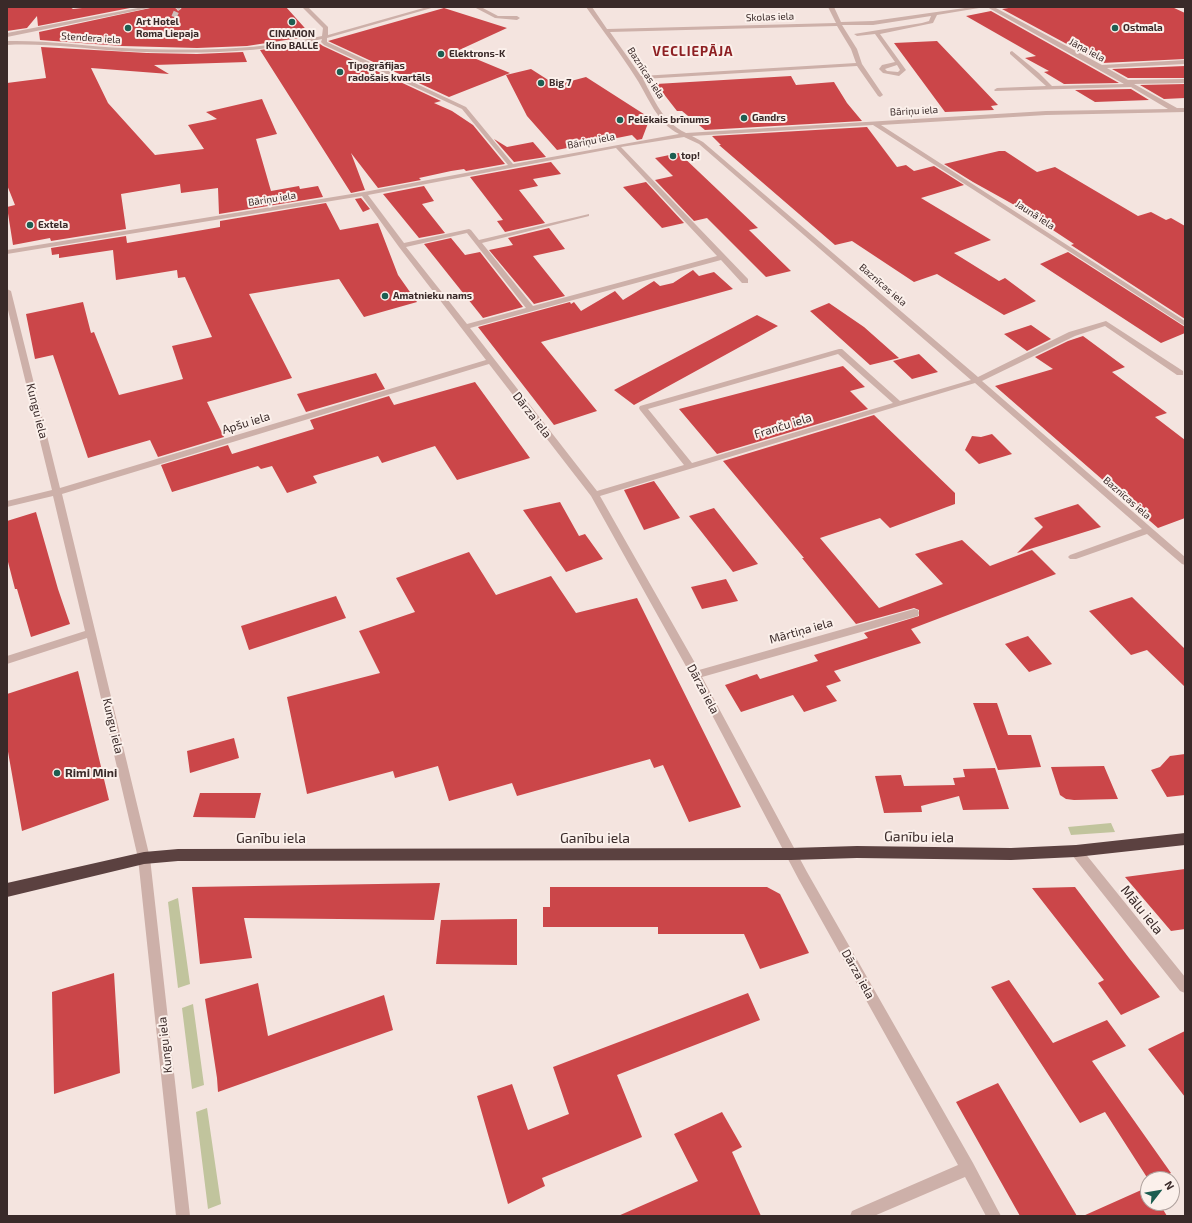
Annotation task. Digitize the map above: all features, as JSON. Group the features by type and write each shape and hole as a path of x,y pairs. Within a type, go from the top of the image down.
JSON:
{"highway":[{"name":"Ganību iela","path":"7,890 144,858 178,855 791,854 857,852 1011,854 1076,851 1185,839"}],"street":[{"path":"7,34 151,7"},
{"path":"305,7 326,28 324,42 326,44 464,108 512,166"},
{"name":"Stendera iela","path":"7,43 29,42 179,52 280,45 325,37 432,7"},
{"path":"477,7 497,17 517,18"},
{"name":"Baznīcas iela","path":"589,7 639,78 664,120 672,129 707,148 856,274 1185,562"},
{"path":"831,7 841,24 844,34 854,49 859,64 880,95"},
{"name":"Skolas iela","path":"606,31 873,23 982,7"},
{"name":"Jāņa iela","path":"990,7 1101,67 1175,110"},
{"path":"857,34 877,33 931,22 935,14"},
{"path":"877,33 898,63"},
{"path":"1012,54 1037,74 1051,88"},
{"path":"1101,67 1185,62"},
{"path":"639,78 859,64"},
{"path":"997,90 1185,81"},
{"name":"Bāriņu iela","path":"7,252 364,194 616,146 685,135 1046,113 1185,110"},
{"name":"Jaunā iela","path":"874,123 1185,324"},
{"path":"616,146 745,281"},
{"name":"Dārza iela","path":"364,194 401,246 466,327 490,361 595,495 696,675 791,854 994,1216"},
{"path":"478,242 586,215"},
{"path":"401,246 469,231 531,309"},
{"path":"466,327 722,257"},
{"name":"Kungu iela","path":"7,290 57,492 144,858 183,1216"},
{"name":"Franču iela","path":"595,495 978,380 1072,334 1106,323 1180,373"},
{"path":"690,467 643,408 839,351 899,404"},
{"name":"Apšu iela","path":"7,504 57,492 490,361"},
{"path":"1073,557 1149,530"},
{"name":"Mārtiņa iela","path":"696,675 914,613"},
{"path":"7,660 91,633"},
{"name":"Mālu iela","path":"1076,851 1185,987"},
{"path":"857,1216 968,1168"}],"green space":[{"path":"1111,823 1115,832 1071,835 1068,827"},
{"path":"178,898 190,984 178,988 168,902"},
{"path":"193,1004 204,1085 192,1089 182,1008"},
{"path":"207,1108 221,1204 208,1209 196,1112"}],"building":[{"path":"7,7 70,7 73,9 91,7 135,7 38,26 37,16 27,28 7,31"},
{"path":"155,7 175,7 178,11 183,7 286,7 312,36 247,46 197,48 122,46 40,40 39,32"},
{"name":"Ostmala","path":"1015,7 1172,7 1185,13 1185,59 1102,63 1002,9"},
{"path":"444,8 507,28 457,51 510,73 449,97 328,41"},
{"path":"991,11 1119,83 1064,84 1044,72 1049,71 1025,58 1036,56 966,16"},
{"path":"937,41 998,105 991,106 994,110 945,112 894,43"},
{"path":"317,42 441,101 434,103 452,111 473,125 505,164 466,171 464,169 451,171 419,178 421,180 378,188 351,153 365,190 351,193 260,50"},
{"path":"41,47 147,53 197,54 243,52 247,62 154,65 169,74 91,68 108,103 155,155 204,149 188,125 217,119 206,112 262,99 277,134 256,139 271,191 299,186 300,189 318,186 323,197 219,214 218,188 181,193 180,184 121,194 126,229 51,241 50,238 13,245 7,207 15,205 7,185 7,83 46,78"},
{"path":"1185,66 1185,78 1128,78 1112,69"},
{"path":"531,69 556,85 586,77 650,118 642,139 637,140 632,135 557,150 527,116 506,75"},
{"path":"791,76 796,85 834,82 847,103 862,121 705,130 682,111 677,111 656,84"},
{"path":"1185,84 1185,98 1164,99 1140,85"},
{"path":"1131,89 1149,100 1095,102 1075,90"},
{"path":"867,127 897,167 906,165 914,171 934,166 964,185 921,198 991,240 954,253 999,281 1005,278 1036,301 1004,315 937,274 914,282 852,241 835,245 719,145 721,145 712,136"},
{"path":"494,139 507,147 533,142 546,157 514,162"},
{"path":"999,151 1005,151 1037,172 1055,167 1138,216 1151,212 1166,220 1171,218 1185,226 1185,319 1071,245 1074,244 1018,207 944,164"},
{"path":"679,153 758,228 749,230 791,271 766,277 707,218 694,221 655,180 673,176 655,158"},
{"path":"551,162 561,174 533,179 538,186 519,190 545,223 505,232 497,221 503,220 470,177"},
{"path":"646,182 684,223 662,228 623,187"},
{"path":"424,186 434,201 422,204 445,233 419,238 383,194"},
{"path":"361,198 370,209 363,212 355,199"},
{"path":"326,203 340,230 378,223 398,275 417,302 364,317 339,279 249,294 292,378 207,402 224,437 158,457 150,440 88,458 53,355 35,359 26,314 83,302 91,333 94,332 119,395 183,379 172,346 212,337 185,277 178,278 177,270 116,280 113,250 59,258 59,254 52,255 51,248 126,236 127,243 220,227 220,221"},
{"path":"549,228 565,249 533,256 565,296 534,304 489,250 513,245 508,238"},
{"path":"451,238 465,255 480,252 523,307 483,318 424,244"},
{"path":"1068,252 1185,327 1185,333 1161,343 1040,264"},
{"path":"693,270 699,276 714,272 733,289 541,342 597,411 554,425 478,327 570,302 571,304 574,302 581,311 615,291 623,300 654,281 660,286 673,283"},
{"path":"829,303 864,327 899,358 870,365 810,311"},
{"path":"757,315 778,326 634,405 614,390"},
{"path":"1031,325 1051,339 1027,351 1004,334"},
{"path":"1083,336 1125,367 1112,372 1167,413 1155,417 1185,440 1185,518 1158,528 995,386 1053,369 1035,357 1068,341"},
{"path":"919,354 938,372 912,379 893,361"},
{"path":"843,366 865,387 850,391 868,409 717,454 679,409"},
{"path":"376,373 385,389 306,412 297,394"},
{"path":"475,382 530,458 457,480 435,446 382,463 378,456 313,476 317,483 287,493 272,466 261,469 258,466 172,492 161,465 228,445 232,454 314,429 310,420 389,396 394,405"},
{"path":"874,415 955,493 955,504 890,528 880,518 820,538 879,608 943,584 915,554 962,540 990,566 1032,550 1056,574 911,629 921,643 834,671 841,681 826,686 837,701 804,712 793,695 741,712 725,685 757,674 760,679 818,661 814,655 868,638 864,633 919,616 919,610 914,608 856,624 802,558 804,558 723,461"},
{"path":"992,434 1012,454 979,464 965,450 972,436 981,437"},
{"path":"654,481 680,518 644,530 624,490"},
{"path":"560,502 579,536 585,534 603,559 566,572 523,510"},
{"path":"1078,504 1101,527 1017,553 1043,527 1034,518"},
{"path":"714,508 758,564 733,572 689,516"},
{"path":"36,512 58,589 70,624 31,637 17,589 15,589 7,558 7,521"},
{"path":"469,552 496,595 551,576 576,613 637,598 741,807 689,822 663,765 654,768 650,759 517,796 512,783 449,801 438,766 395,778 393,771 307,794 287,697 380,673 359,631 415,612 396,578"},
{"path":"726,579 738,601 702,609 691,587"},
{"path":"336,596 346,618 249,650 241,626"},
{"path":"1132,597 1185,649 1185,687 1147,650 1131,655 1089,611"},
{"path":"1028,636 1052,664 1029,672 1005,644"},
{"name":"Rimi Mini","path":"78,671 109,800 22,831 7,746 7,694"},
{"path":"973,703 997,703 1008,735 1031,735 1041,767 998,770"},
{"path":"234,738 239,758 190,773 187,751"},
{"path":"1185,754 1185,795 1167,797 1151,770 1160,767 1170,756"},
{"path":"1104,766 1118,799 1066,799 1060,795 1051,767"},
{"path":"995,768 1009,809 963,810 959,796 921,806 922,812 884,813 875,776 901,775 904,786 955,785 953,778 965,777 963,769"},
{"path":"200,793 261,793 255,818 193,817"},
{"path":"1185,869 1185,929 1171,931 1125,877"},
{"path":"440,883 434,920 244,918 252,958 200,964 192,887"},
{"path":"550,887 767,887 780,894 809,953 760,969 744,934 658,934 658,927 543,927 543,907 550,907"},
{"path":"1075,887 1160,997 1121,1015 1098,983 1104,980 1032,888"},
{"path":"517,919 517,965 436,964 441,920"},
{"path":"114,973 120,1073 54,1094 52,992"},
{"path":"1009,980 1053,1043 1107,1020 1126,1046 1092,1061 1170,1171 1143,1171 1105,1112 1080,1123 991,987"},
{"path":"258,983 268,1036 384,995 393,1030 218,1092 205,999"},
{"path":"748,993 760,1020 617,1075 642,1137 542,1178 545,1186 508,1204 477,1096 512,1084 528,1130 569,1114 553,1067"},
{"path":"1185,1031 1185,1097 1148,1049"},
{"path":"998,1083 1077,1216 1020,1216 956,1102"},
{"path":"722,1112 742,1147 732,1152 761,1216 618,1216 698,1181 674,1134"},
{"path":"1140,1191 1140,1211 1164,1211 1167,1216 1083,1216"}],"tunnel":[{"path":"174,17 178,8"}],"place":[{"name":"CINAMON Kino BALLE","path":"292,22"},
{"name":"Art Hotel Roma Liepaja","path":"128,28"},
{"name":"Ostmala","path":"1115,28"},
{"name":"Elektrons-K","path":"441,54"},
{"name":"Tipogrāfijas radošais kvartāls","path":"340,72"},
{"name":"Big 7","path":"541,83"},
{"name":"Gandrs","path":"744,118"},
{"name":"Pelēkais brīnums","path":"620,120"},
{"name":"top!","path":"673,156"},
{"name":"Extela","path":"30,225"},
{"name":"Amatnieku nams","path":"385,296"},
{"name":"Rimi Mini","path":"57,773"}],"district":[{"name":"VECLIEPĀJA","path":"693,52"}]}
